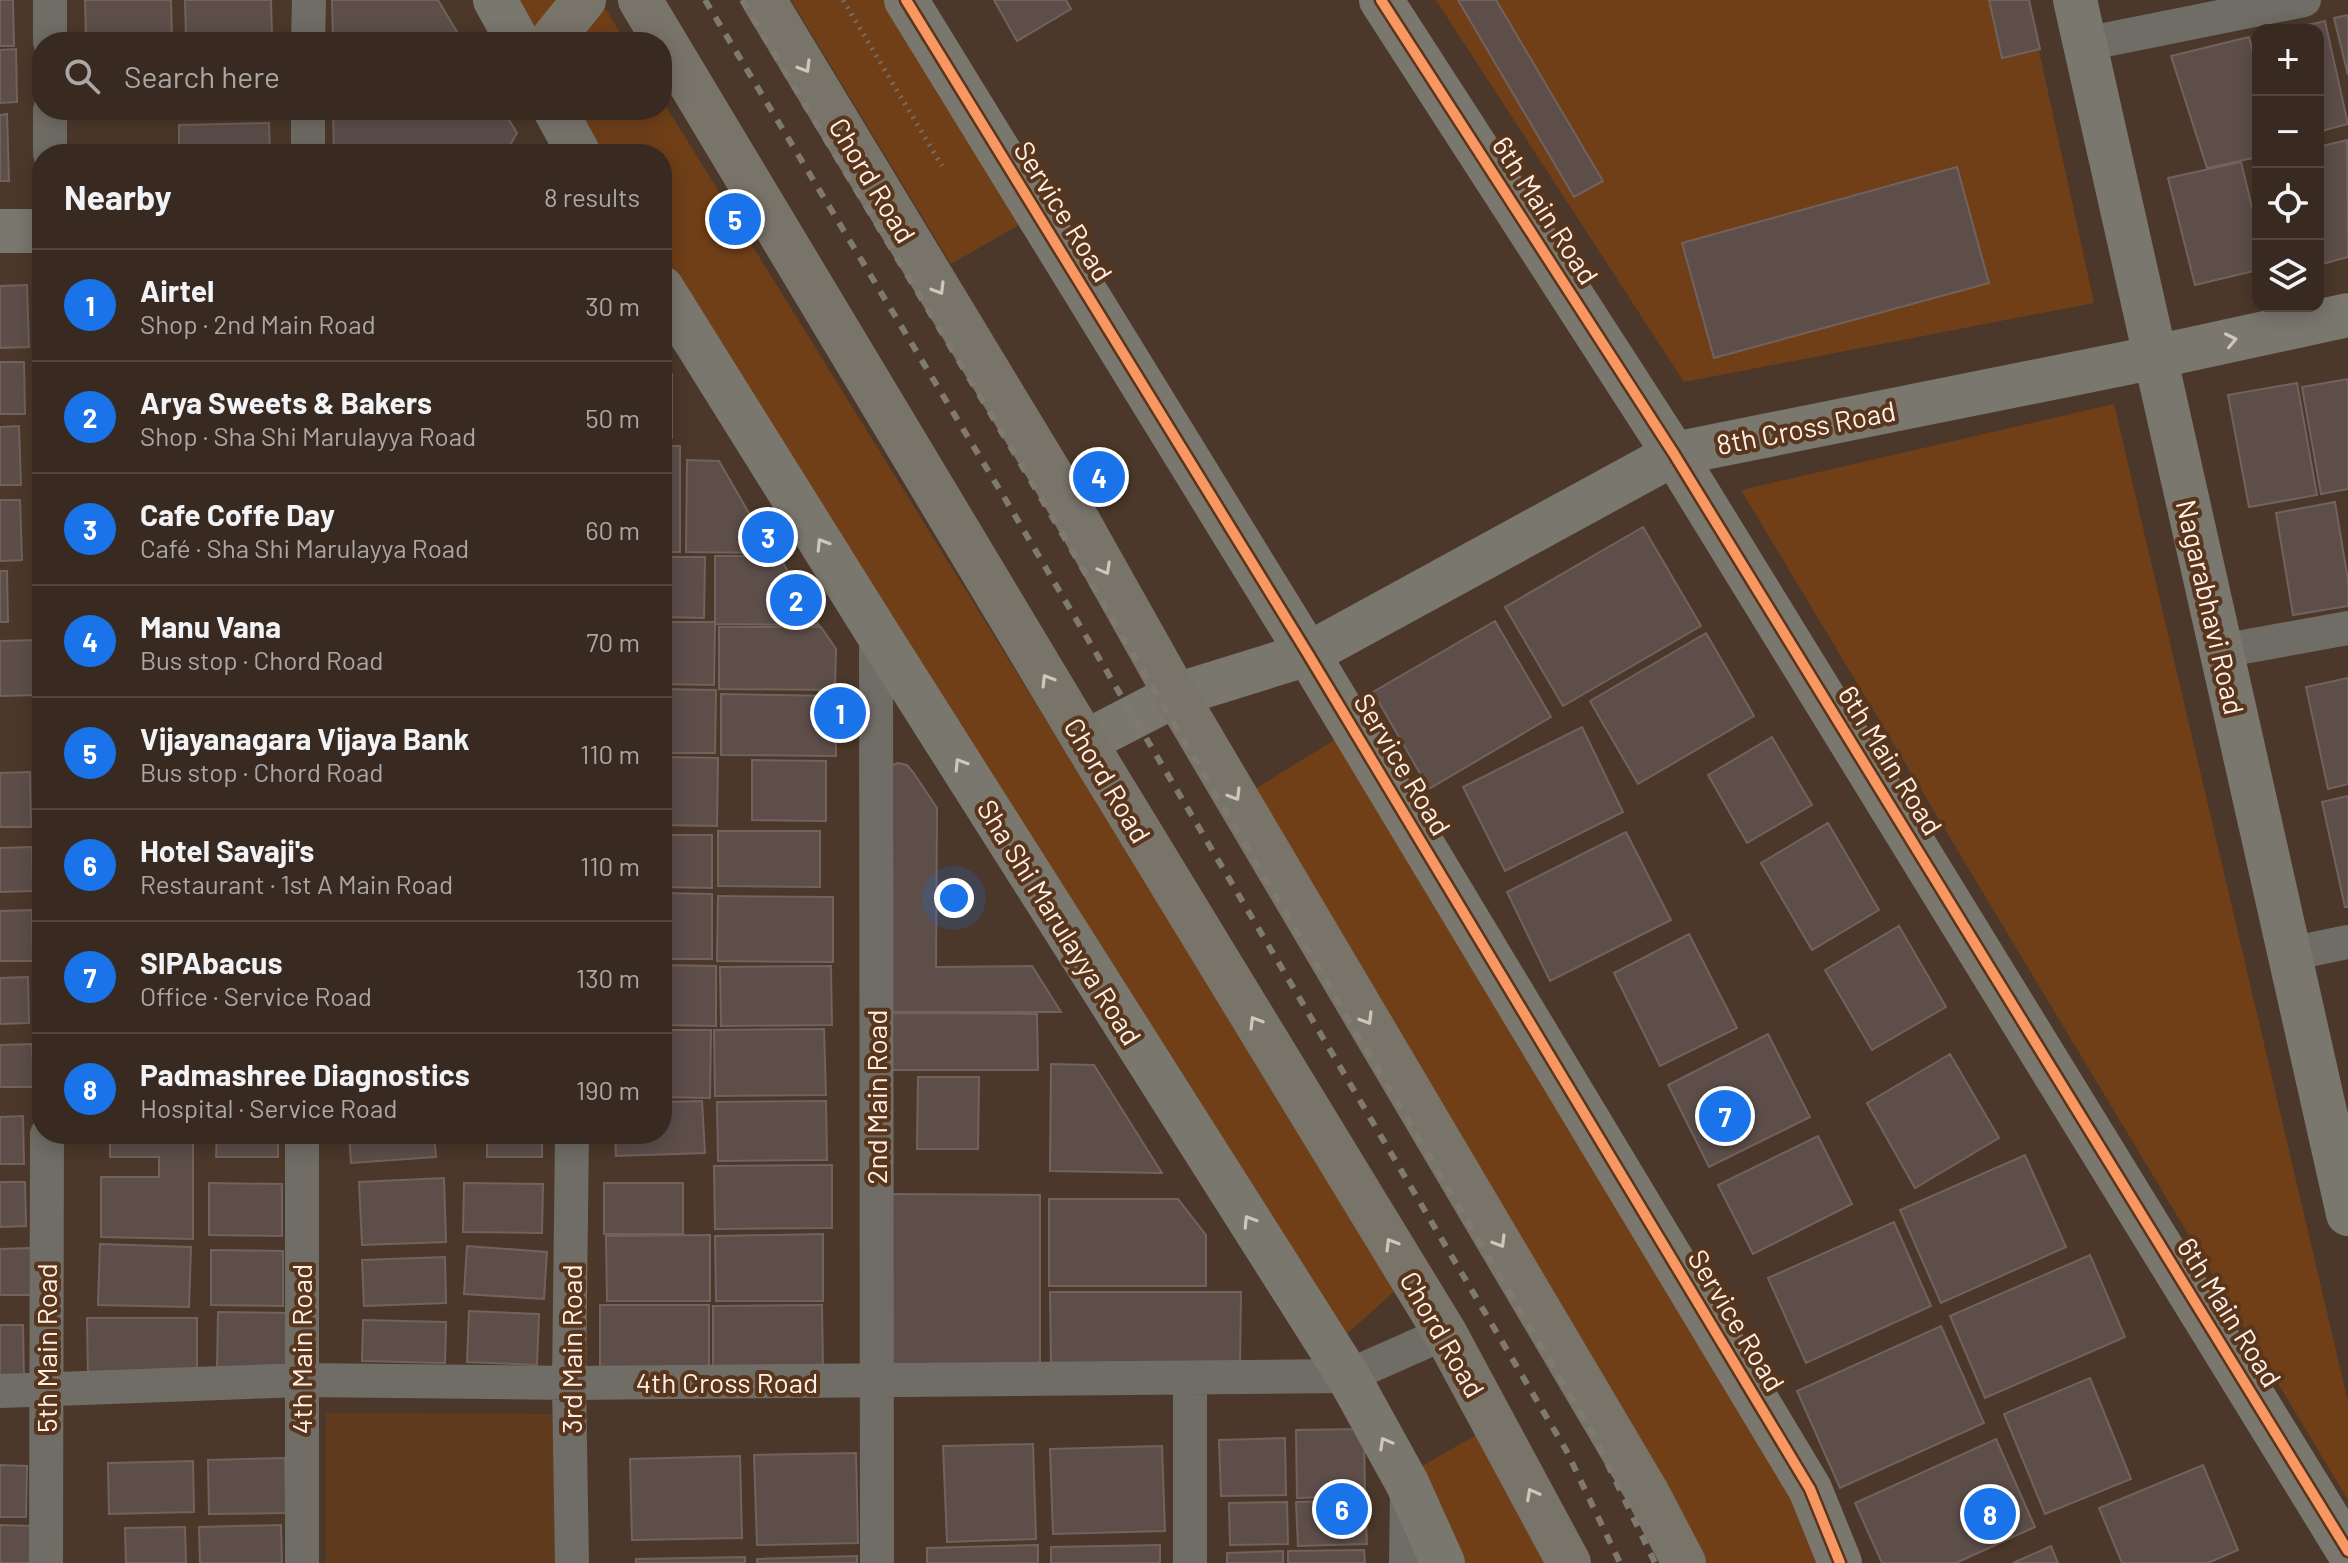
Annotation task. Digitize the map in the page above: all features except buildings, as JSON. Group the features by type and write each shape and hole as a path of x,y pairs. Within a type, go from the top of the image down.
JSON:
{"main road":[{"path":"558,32 584,0"},
{"name":"Chord Road","path":"640,0 659,32"},
{"name":"Chord Road","path":"764,0 1067,501 1176,695 1648,1494 1684,1563"},
{"name":"Chord Road","path":"672,53 1085,742 1445,1333 1569,1563"}],"street":[{"path":"50,0 50,32"},
{"path":"308,32 309,0"},
{"path":"495,0 513,32"},
{"name":"Service Road","path":"906,0 1308,654 1810,1489 1840,1563"},
{"name":"6th Main Road","path":"1381,0 1674,454 2348,1551"},
{"name":"Nagarabhavi Road","path":"2075,0 2348,1214"},
{"path":"2085,44 2304,0"},
{"path":"50,120 50,144"},
{"path":"308,120 308,144"},
{"path":"560,120 574,144"},
{"path":"0,231 32,231"},
{"name":"Sha Shi Marulayya Road","path":"672,304 1348,1376 1407,1483 1443,1563"},
{"name":"8th Cross Road","path":"1085,742 1176,695 1308,654 1674,454 2348,315"},
{"path":"2221,651 2348,628"},
{"name":"2nd Main Road","path":"876,631 877,1563"},
{"path":"2289,954 2348,942"},
{"name":"5th Main Road","path":"46,1563 47,1144"},
{"name":"4th Main Road","path":"302,1144 302,1563"},
{"name":"3rd Main Road","path":"572,1144 569,1383 572,1563"},
{"name":"4th Cross Road","path":"0,1391 301,1380 569,1383 1348,1376 1445,1333"},
{"path":"1190,1378 1190,1563"},
{"path":"1406,1563 1407,1483"}],"path":[{"path":"843,0 942,166"}],"shaded area":[{"path":"500,0 600,0 620,32 519,32"},
{"path":"791,0 889,0 1024,222 951,264"},
{"path":"1436,0 2028,0 2094,303 1684,382"},
{"path":"672,116 1398,1288 1348,1333 1332,1339 672,284 672,144 587,144 572,120 672,120"},
{"path":"2114,404 2348,1402 2348,1500 1741,490"},
{"path":"1341,736 1799,1494 1826,1563 1707,1563 1667,1484 1255,789"},
{"path":"326,1413 555,1414 555,1563 326,1563"},
{"path":"1483,1431 1552,1563 1458,1563 1415,1470"}],"railway":[{"path":"705,0 1004,497 1566,1450 1620,1563"},
{"path":"742,0 1031,481 1593,1434 1655,1563"}],"cycle path":[{"path":"906,0 1308,654 1810,1489 1840,1563"},
{"path":"1381,0 1674,454 2348,1551"}],"place":[{"name":"Vijayanagara Vijaya Bank","path":"735,219"},
{"name":"Manu Vana","path":"1099,477"},
{"name":"Cafe Coffe Day","path":"768,537"},
{"name":"Arya Sweets & Bakers","path":"796,600"},
{"name":"Airtel","path":"840,713"},
{"name":"SIPAbacus","path":"1725,1116"},
{"name":"Hotel Savaji's","path":"1342,1509"},
{"name":"Padmashree Diagnostics","path":"1990,1514"}]}
